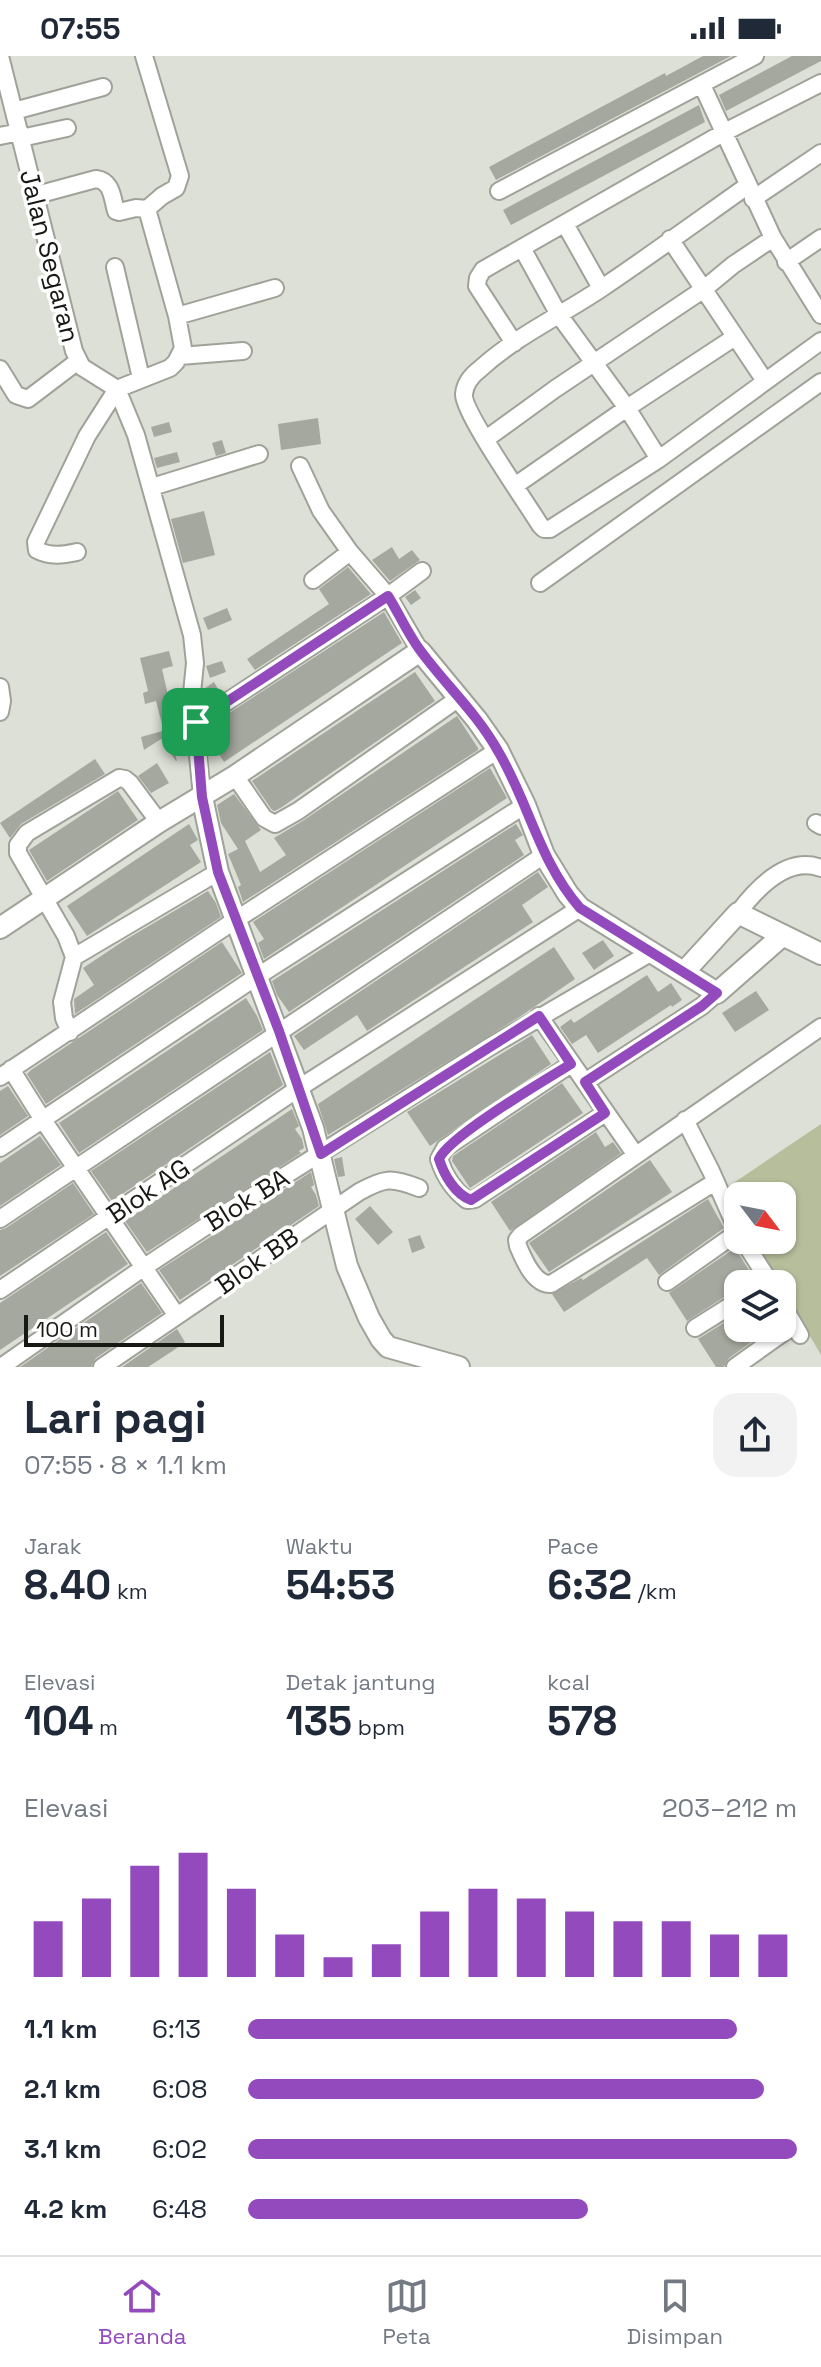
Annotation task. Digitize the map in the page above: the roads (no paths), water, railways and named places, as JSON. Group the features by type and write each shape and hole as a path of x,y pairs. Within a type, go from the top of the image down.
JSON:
{"street":[{"path":"0,57 11,56"},
{"path":"33,196 99,179 108,185 117,212 147,209 176,188 180,176 144,56"},
{"path":"499,191 755,56"},
{"name":"Jalan Segaran","path":"0,57 33,196 78,361 117,389"},
{"path":"514,343 477,286 483,270 723,133 821,83"},
{"path":"702,85 773,238 821,315"},
{"path":"14,111 103,87"},
{"path":"0,136 67,128"},
{"path":"821,153 670,239 601,288 514,343 479,369 465,390 465,402 540,525 550,529 659,459 821,341"},
{"path":"77,552 46,554 36,548 37,538 87,436 117,389 170,368 183,348 147,209"},
{"path":"565,224 601,288"},
{"path":"486,439 773,238"},
{"path":"786,262 821,238"},
{"path":"670,239 765,381"},
{"path":"522,248 559,315 627,408 659,459"},
{"path":"115,267 141,378"},
{"path":"177,316 275,288"},
{"path":"516,485 735,337"},
{"path":"180,356 243,351"},
{"path":"0,369 16,395 28,399 78,361"},
{"path":"540,583 821,382"},
{"path":"117,389 128,412 152,487 189,621 195,650 192,693 202,797 218,872 279,1031 321,1154 347,1266 358,1296 383,1342 398,1351 459,1367"},
{"path":"152,487 259,454"},
{"path":"300,466 321,511 350,552 388,596 420,651 498,750 525,805 544,855 580,908 717,993"},
{"path":"313,580 350,552"},
{"path":"196,722 422,571"},
{"path":"4,926 420,651"},
{"path":"0,687 0,712"},
{"path":"235,776 264,818 275,824 459,698"},
{"path":"177,1316 43,1120 5,1073 498,750"},
{"path":"70,1032 62,1002 74,957 66,936 39,902 18,853 18,845 27,833 119,778 130,783 159,822"},
{"path":"0,1148 525,805"},
{"path":"0,1219 544,855"},
{"path":"685,971 757,891 782,872 802,865 821,868"},
{"path":"74,957 218,872"},
{"name":"Blok AG","path":"0,1290 297,1090 580,908"},
{"path":"738,913 821,954"},
{"path":"585,1082 702,1006 783,935"},
{"name":"Blok BA","path":"1,1367 143,1268 321,1154 539,1016 650,953"},
{"path":"539,1016 635,1154"},
{"path":"715,1182 608,1247 556,1283 541,1283 517,1242 518,1238 635,1154 821,1027"},
{"path":"571,1064 445,1148 439,1159 448,1178 463,1197 475,1199 605,1113"},
{"path":"685,1120 724,1202"},
{"name":"Blok BB","path":"102,1367 359,1192 383,1180 396,1179 419,1188"},
{"path":"667,1282 724,1242"},
{"path":"695,1328 724,1310"},
{"path":"735,1367 777,1342"}]}
